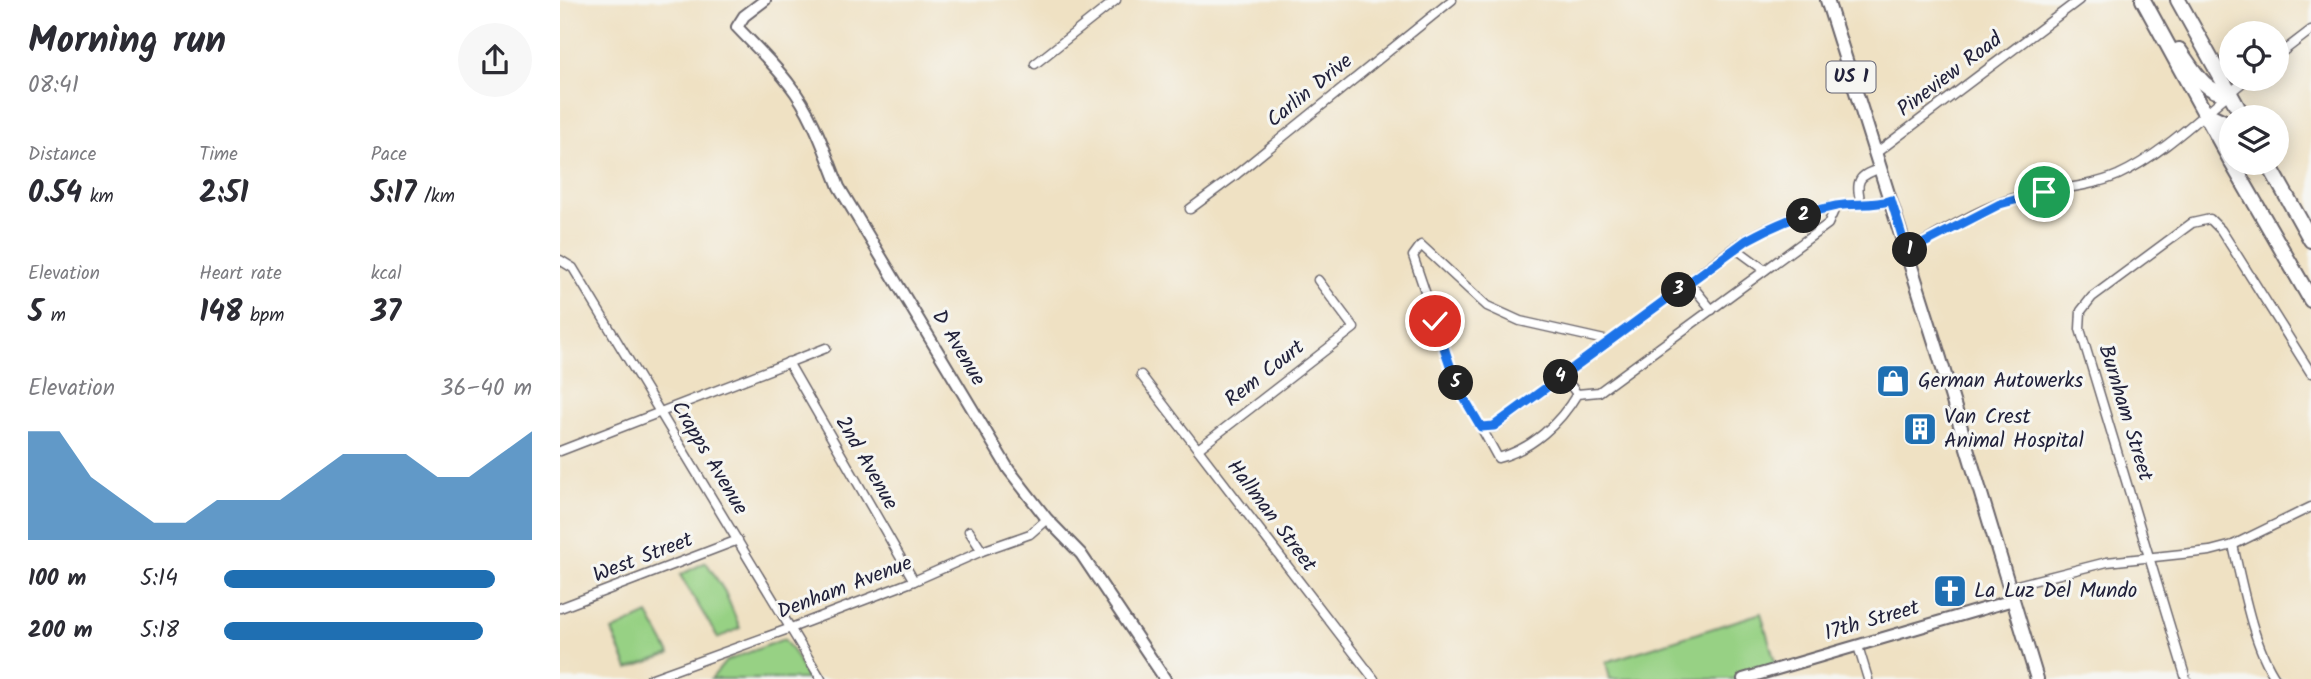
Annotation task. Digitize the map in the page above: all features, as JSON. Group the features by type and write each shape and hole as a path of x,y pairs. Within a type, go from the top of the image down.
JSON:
{"highway":[{"path":"2178,0 2236,105"},
{"path":"2143,1 2208,87 2218,92 2230,93"},
{"path":"2143,1 2219,138"},
{"path":"2205,113 2219,119"},
{"path":"2239,175 2311,300"},
{"path":"2266,175 2296,215"},
{"path":"2274,175 2311,240"}],"main road":[{"name":"US 1","path":"1827,0 2037,679"}],"street":[{"name":"D Avenue","path":"765,0 744,16 737,27 778,70 800,100 821,140 839,187 995,449 1047,519 1080,554 1165,679"},
{"path":"1035,64 1116,0"},
{"name":"Carlin Drive","path":"1191,209 1452,0"},
{"name":"Pineview Road","path":"1876,153 2076,1"},
{"path":"2289,47 2311,30"},
{"path":"1907,252 2008,200 2089,184 2115,176 2165,144 2232,91"},
{"path":"1861,204 1857,190 1859,181 1863,175 1881,168"},
{"path":"1481,427 1494,426 1735,248 1776,224 1836,206 1878,205 1891,200"},
{"path":"1577,394 1599,392 1712,310 1828,224 1836,206"},
{"name":"Burnham Street","path":"2186,679 2080,329 2081,311 2092,297 2192,223 2210,219 2221,230 2311,373"},
{"path":"1577,394 1568,409 1547,431 1513,454 1498,458 1457,386 1413,256 1421,245 1487,306 1520,321 1609,341"},
{"path":"1735,248 1765,270"},
{"name":"Crapps Avenue","path":"560,260 573,268 821,679"},
{"name":"Rem Court","path":"1198,449 1354,328 1318,280"},
{"path":"1689,282 1712,310"},
{"path":"560,451 827,348"},
{"name":"2nd Avenue","path":"788,362 914,581"},
{"name":"Hallman Street","path":"1141,375 1374,679"},
{"path":"1563,375 1577,394"},
{"path":"2011,594 2095,564 2210,551 2233,545 2311,507"},
{"name":"Denham Avenue","path":"650,679 914,581 982,551 1030,534 1047,519"},
{"path":"969,531 982,551"},
{"name":"West Street","path":"560,608 738,540"},
{"path":"2233,545 2261,650 2276,679"},
{"name":"17th Street","path":"1743,679 1858,646 2011,594"},
{"path":"1858,646 1868,679"}],"green space":[{"path":"706,562 725,592 740,628 718,638 680,575"},
{"path":"1761,613 1777,669 1743,679 1610,679 1606,662"},
{"path":"648,614 670,654 628,669 612,631"},
{"path":"784,639 807,679 711,679 726,661"}],"place":[{"name":"German Autowerks","path":"1893,381"},
{"name":"Van Crest Animal Hospital","path":"1920,429"},
{"name":"La Luz Del Mundo","path":"1950,591"}],"route":[{"path":"1435,321 1457,386 1481,427 1494,426 1747,240 1776,224 1836,206 1878,205 1891,200 1907,252 2008,200 2044,192"}]}
